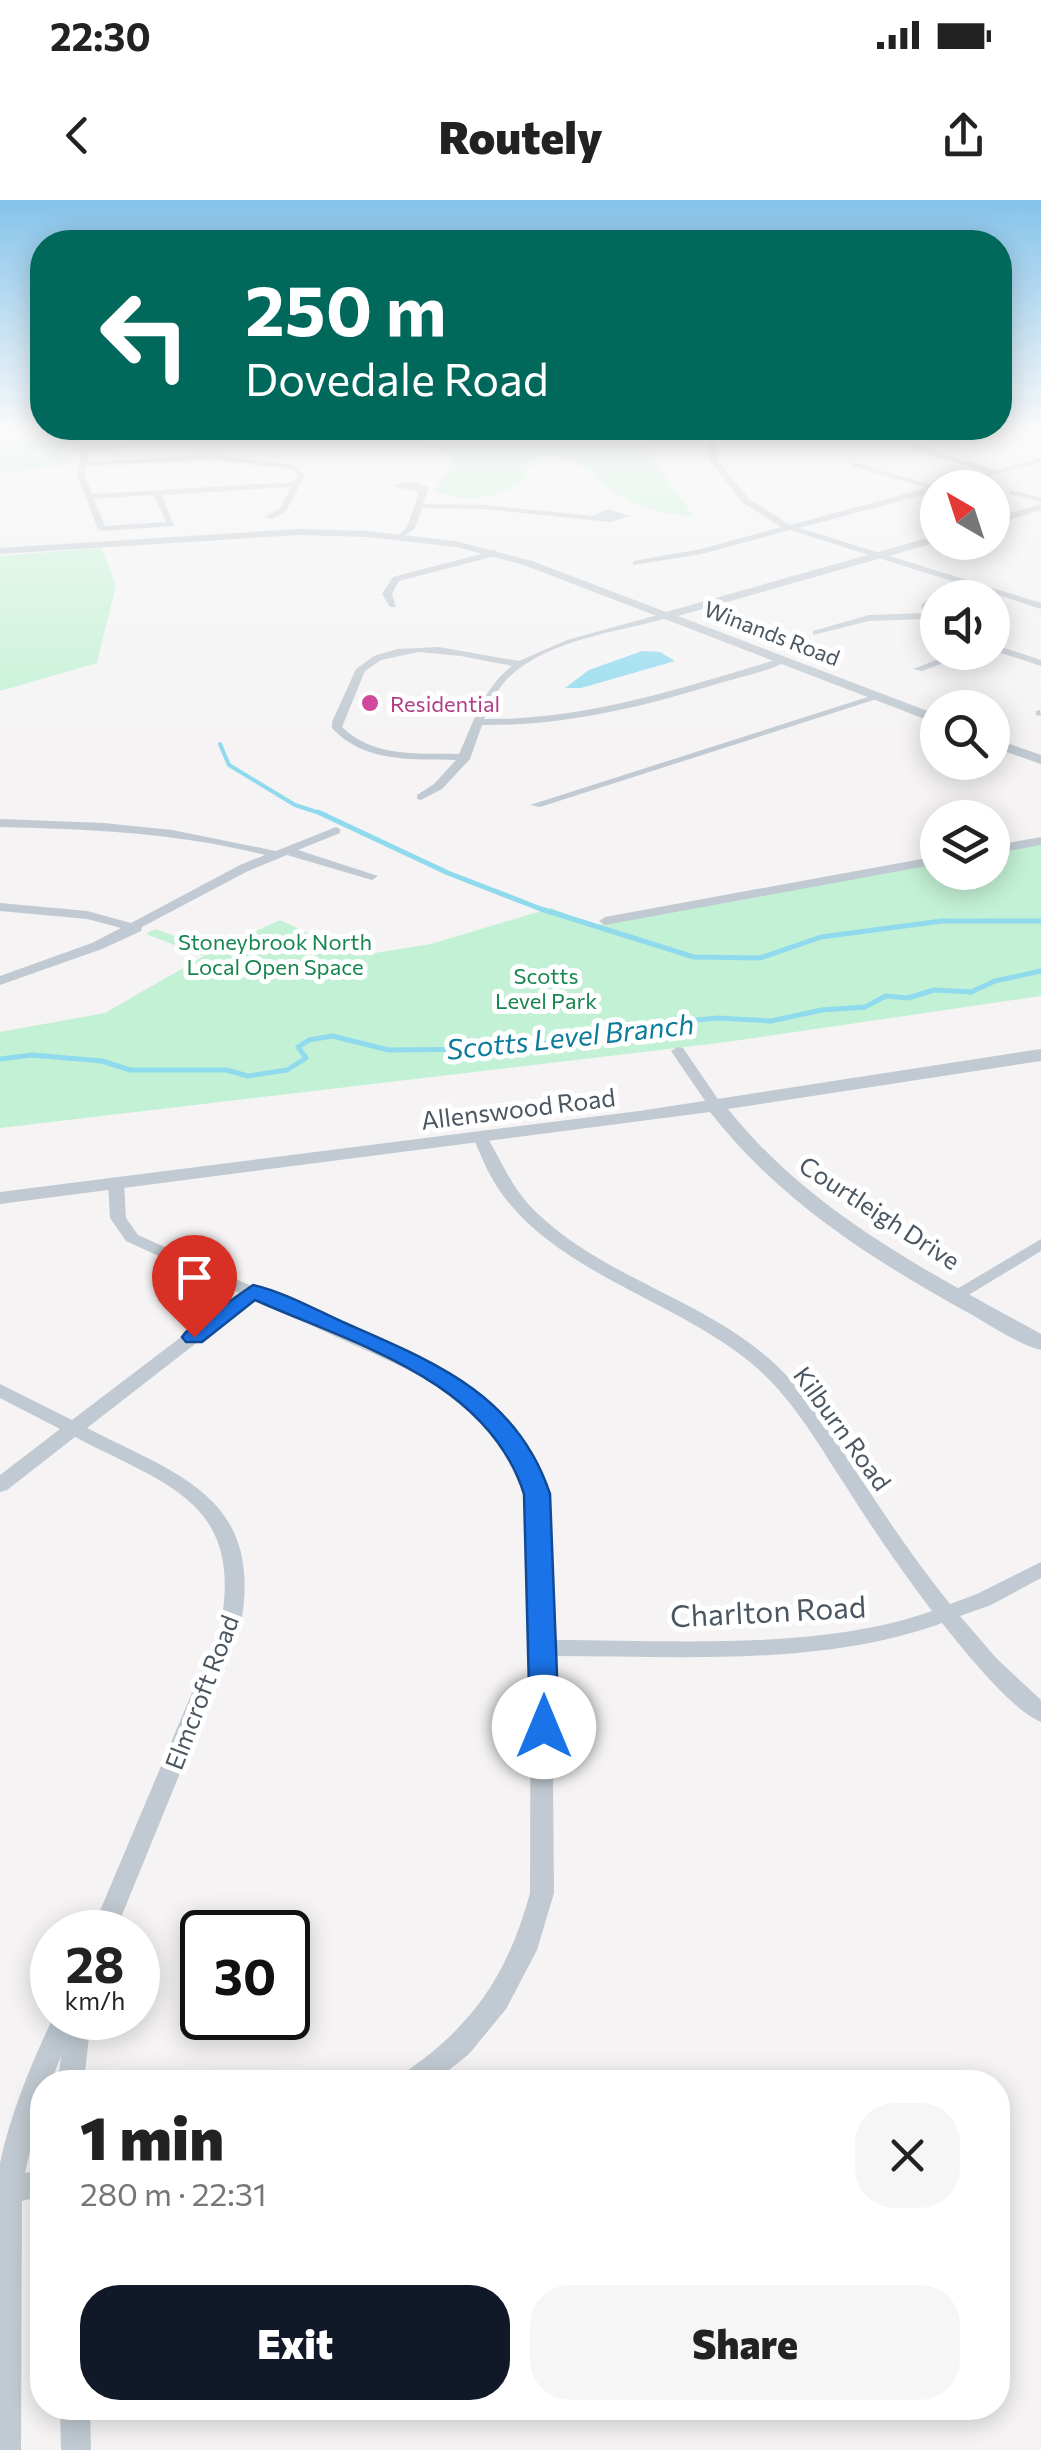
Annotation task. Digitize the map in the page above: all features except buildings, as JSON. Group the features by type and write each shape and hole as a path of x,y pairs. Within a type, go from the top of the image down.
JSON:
{"street":[{"path":"140,535 141,541"},
{"name":"Winands Road","path":"0,552 246,535"},
{"name":"Winands Road","path":"376,535 496,553 920,713"},
{"path":"636,563 763,535"},
{"path":"810,535 956,580"},
{"path":"421,797 448,780 466,757 492,692 522,665 580,640 920,543"},
{"path":"393,605 387,594 396,579 496,553"},
{"path":"1010,596 1041,606"},
{"path":"816,633 869,618 920,616"},
{"path":"466,757 382,752 346,738 337,722 361,669 381,657 417,651 457,652 522,665"},
{"path":"1010,653 1041,663"},
{"path":"480,722 527,724 585,718 782,662"},
{"path":"536,804 878,697"},
{"path":"1010,749 1041,760"},
{"path":"0,823 153,829 215,838 372,876"},
{"path":"0,980 62,960 136,928 279,852 336,831"},
{"path":"1010,847 1041,841"},
{"path":"605,921 920,863"},
{"path":"0,907 87,915 136,928"},
{"name":"Courtleigh Drive","path":"678,1051 758,1160 807,1202 1041,1343"},
{"name":"Allenswood Road","path":"0,1198 481,1138 1041,1055"},
{"name":"Kilburn Road","path":"481,1138 490,1166 502,1185 540,1225 763,1363 809,1417 921,1586 986,1661 1041,1712"},
{"path":"116,1183 118,1218 132,1238 412,1361 474,1399 498,1422 529,1470 537,1494 544,1648 542,1894 532,1938 520,1967 496,2004 464,2040 428,2070"},
{"path":"956,1295 1041,1244"},
{"path":"0,1485 253,1291"},
{"name":"Elmcroft Road","path":"0,1390 166,1473 212,1510 226,1531 236,1559 238,1589 230,1624 112,1910"},
{"name":"Charlton Road","path":"544,1648 822,1643 947,1617 996,1596 1041,1568"},
{"path":"42,2070 55,2040"},
{"path":"72,2070 76,2040"},
{"path":"6,2450 4,2191 30,2107"},
{"path":"4,2191 30,2186"},
{"path":"75,2420 76,2450"}],"green space":[{"path":"101,548 116,585 97,663 0,691 0,556"},
{"name":"Scotts Level Park","path":"1041,842 1041,996 727,1042 0,1128 0,1032 105,1013 204,956 146,934 155,929 215,950 280,920 356,956 431,944 551,908 596,925 920,865 920,890 1010,890 1010,848"}],"water":[{"path":"642,651 660,652 675,661 581,688 565,688 589,670"}],"waterway":[{"path":"220,744 229,765 295,805 321,813"},
{"path":"321,813 326,815"},
{"path":"321,813 448,873 541,909 694,957 760,958 821,937 942,921 1041,921"},
{"name":"Scotts Level Branch","path":"0,1059 32,1055 102,1061 130,1070 226,1070 248,1076 287,1070 306,1058 298,1047 309,1040 332,1036 389,1050 499,1049 597,1037 661,1023 718,1018 771,1021 822,1010 865,1007 886,996 908,998 934,990 971,992 995,981 1041,971"}],"place":[{"name":"Residential","path":"370,703"}],"route":[{"path":"194,1337 253,1291 412,1361 474,1399 498,1422 529,1470 537,1494 542,1554 544,1727"}],"park label":[{"name":"Stoneybrook North Local Open Space","path":"275,954"}]}
